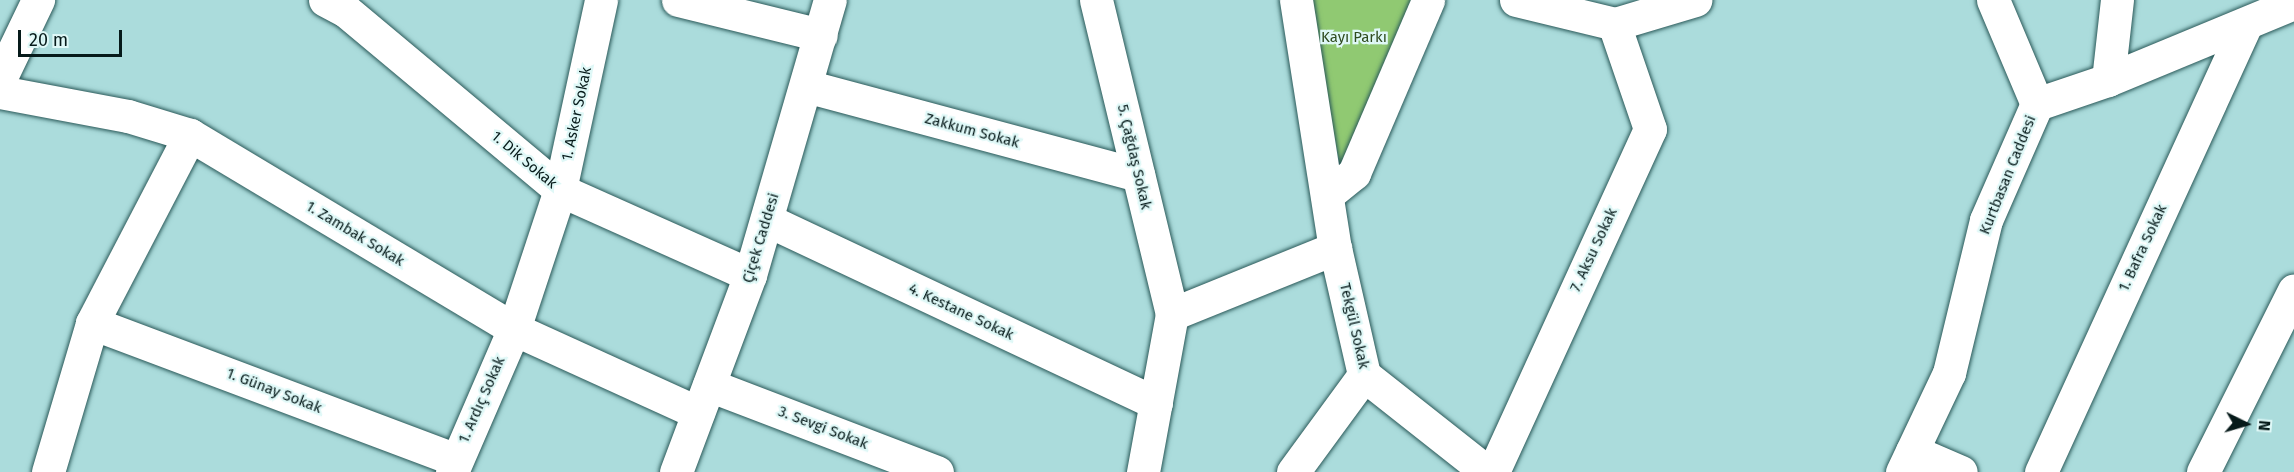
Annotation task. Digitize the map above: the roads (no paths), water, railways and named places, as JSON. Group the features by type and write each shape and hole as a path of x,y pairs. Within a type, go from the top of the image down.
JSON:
{"street":[{"path":"0,79 38,0"},
{"name":"1. Dik Sokak","path":"325,0 346,11 560,190 750,275"},
{"name":"1. Asker Sokak","path":"514,329 560,190 602,0"},
{"path":"678,0 821,35"},
{"name":"Çiçek Caddesi","path":"676,472 750,275 830,0"},
{"name":"5. Çağdaş Sokak","path":"1096,0 1172,314 1143,472"},
{"name":"Tekgül Sokak","path":"1296,0 1335,249 1364,375 1487,472"},
{"path":"1327,195 1354,173 1428,0"},
{"path":"1516,0 1614,24 1695,0"},
{"path":"1993,0 2037,104"},
{"path":"2013,49 2020,0"},
{"path":"2108,80 2117,0"},
{"name":"Kurtbasan Caddesi","path":"1907,461 1949,373 1986,220 2037,104 2108,80 2294,3"},
{"name":"7. Aksu Sokak","path":"1493,472 1650,129 1614,24"},
{"name":"1. Bafra Sokak","path":"2041,472 2246,24"},
{"name":"Zakkum Sokak","path":"806,86 1138,175"},
{"name":"1. Zambak Sokak","path":"0,92 128,116 190,135 514,329 703,399"},
{"path":"48,472 92,323 190,135"},
{"name":"4. Kestane Sokak","path":"767,220 1156,403"},
{"path":"1172,314 1335,249"},
{"path":"2203,472 2294,290"},
{"name":"1. Günay Sokak","path":"92,323 449,468"},
{"name":"1. Ardıç Sokak","path":"449,468 514,329"},
{"path":"1293,472 1364,375"},
{"name":"3. Sevgi Sokak","path":"703,399 938,472"},
{"path":"1907,461 1961,472"}],"park label":[{"name":"Kayı Parkı","path":"1354,38"}]}
